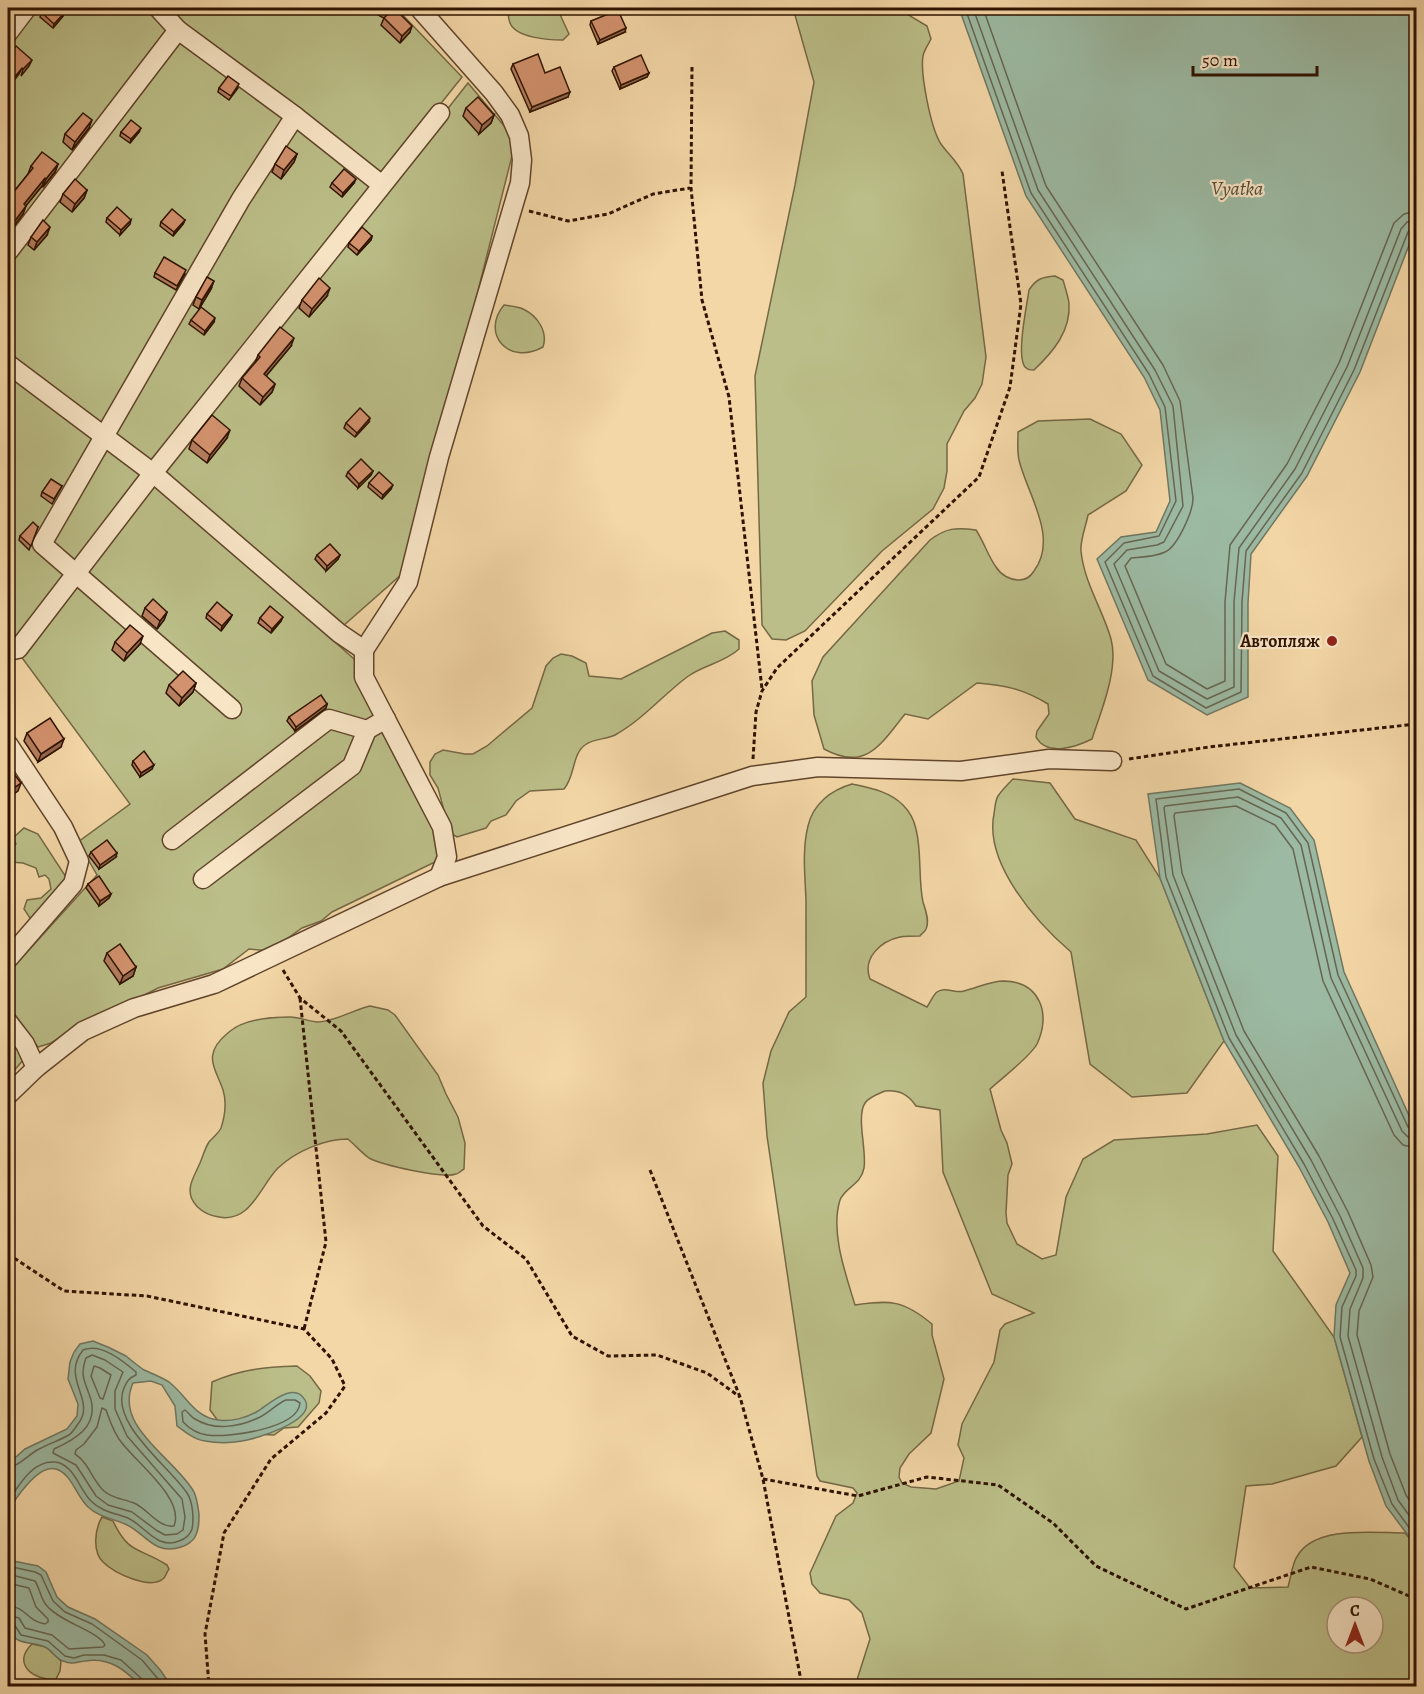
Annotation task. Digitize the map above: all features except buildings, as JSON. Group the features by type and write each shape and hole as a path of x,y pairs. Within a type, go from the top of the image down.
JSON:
{"street":[{"path":"8,33 27,8"},
{"path":"158,8 178,30 295,116 382,185"},
{"path":"419,8 494,93 510,115 519,136 522,160 520,183 439,457 408,582 364,650 364,677 442,827 447,858 439,878"},
{"path":"8,252 178,30"},
{"path":"13,650 77,574 153,473 440,113"},
{"path":"232,709 42,544 241,199 295,116"},
{"path":"8,364 153,473 339,633 364,650"},
{"path":"172,840 329,719 368,730"},
{"path":"203,879 352,766 368,730 386,719"},
{"path":"8,744 63,827 79,861 74,884 8,959"},
{"path":"8,1095 36,1068 83,1031 134,1008 214,984 439,878 752,776 818,767 961,771 1049,759 1112,761"},
{"path":"8,1022 25,1044 36,1068"}],"path":[{"path":"692,67 691,188 702,300 729,397 762,691"},
{"path":"752,776 756,712 762,691 777,668 979,477 1010,387 1021,304 1002,171"},
{"path":"513,206 568,221 608,214 653,194 691,188"},
{"path":"1112,761 1209,747 1416,724"},
{"path":"275,955 300,998 341,1030 483,1226 526,1259 572,1336 608,1356 657,1355 707,1373 740,1397"},
{"path":"300,998 326,1242 304,1329"},
{"path":"650,1170 740,1397 763,1479 802,1686"},
{"path":"8,1254 64,1291 147,1296 304,1329 332,1359 345,1386 326,1413 271,1459 224,1533 205,1634 209,1686"},
{"path":"763,1479 858,1496 927,1477 998,1485 1053,1523 1096,1566 1186,1609 1311,1567 1370,1579 1416,1599"}],"green space":[{"path":"34,8 396,8 462,77 150,468 8,358 8,42"},
{"path":"508,8 557,8 569,34 563,40 542,39 526,35 513,28 508,17"},
{"path":"793,8 897,8 927,26 931,39 923,56 925,88 937,137 963,174 986,357 982,384 975,398 964,411 947,444 947,471 944,488 933,509 882,551 805,631 786,640 772,639 762,625 755,376 814,82"},
{"path":"468,83 516,140 457,374 403,573 343,626 162,471"},
{"path":"1055,276 1063,280 1067,294 1069,313 1067,323 1064,332 1048,356 1034,370 1029,370 1025,367 1022,352 1029,290 1040,279"},
{"path":"504,305 523,309 537,320 543,330 543,347 531,352 519,353 509,350 502,344 495,326 497,316"},
{"path":"8,369 144,473 13,647 8,647"},
{"path":"1090,419 1121,434 1142,465 1126,491 1088,515 1081,542 1086,574 1108,628 1113,651 1108,690 1092,739 1062,749 1047,747 1036,737 1037,731 1049,714 1048,704 1014,689 977,683 928,719 905,714 880,744 862,756 839,755 824,749 814,715 812,681 823,657 930,540 946,531 976,530 1000,572 1016,580 1030,576 1041,558 1042,530 1019,460 1018,432 1038,421"},
{"path":"154,481 354,659 386,719 434,831 439,860 332,912 321,921 302,928 270,951 249,949 223,969 158,988 78,1026 51,1043 38,1047 8,1005 8,973 97,875 78,842 130,804 20,655"},
{"path":"725,631 739,640 739,649 727,658 687,677 625,729 611,737 585,745 578,754 568,784 564,789 530,791 516,801 506,815 491,821 486,828 457,837 450,833 438,788 430,775 430,762 435,754 443,750 473,754 487,746 532,708 546,666 553,658 561,654 572,656 586,663 589,676 621,679 712,633"},
{"path":"1013,779 1050,783 1075,819 1136,840 1160,878 1224,1041 1187,1093 1132,1097 1090,1064 1071,952 1029,908 1005,871 997,852 993,833 996,802"},
{"path":"852,784 885,793 898,800 911,816 918,838 927,926 920,936 900,937 880,947 869,964 870,979 927,1007 940,990 961,992 999,981 1017,983 1027,987 1040,1002 1043,1022 1037,1044 1022,1061 990,1089 1012,1164 1008,1175 1006,1213 1007,1223 1017,1244 1042,1259 1056,1255 1066,1197 1083,1159 1114,1140 1207,1134 1257,1125 1278,1156 1273,1251 1334,1337 1362,1437 1336,1466 1272,1484 1246,1486 1234,1567 1250,1588 1288,1587 1296,1558 1307,1545 1318,1539 1347,1533 1405,1533 1416,1546 1416,1686 855,1686 870,1639 862,1613 849,1600 820,1593 812,1584 810,1573 836,1516 853,1503 857,1493 853,1488 820,1481 817,1476 767,1136 763,1083 771,1051 789,1012 806,997 804,854 806,835 814,811 824,799","holes":["885,1091 895,1091 910,1098 916,1106 940,1110 943,1172 992,1294 1034,1313 1005,1324 1000,1330 994,1362 962,1424 958,1445 964,1458 959,1481 936,1489 911,1487 902,1483 899,1477 900,1468 909,1454 931,1433 944,1379 932,1335 932,1324 913,1310 888,1302 855,1305 838,1239 837,1212 840,1200 860,1178 864,1168 862,1109 865,1103 874,1096"]},
{"path":"24,828 38,834 66,877 61,889 41,917 30,918 24,909 27,900 41,898 51,889 49,879 45,875 39,877 36,868 23,863 11,862 8,858 8,853 16,844 13,838"},
{"path":"370,1006 388,1010 395,1015 438,1075 458,1117 465,1143 464,1169 457,1174 449,1175 426,1173 369,1158 348,1139 330,1141 311,1147 285,1162 247,1209 239,1214 230,1217 213,1216 197,1206 191,1196 191,1184 208,1144 221,1128 225,1111 224,1095 212,1060 213,1051 219,1042 242,1024 266,1018 290,1017 317,1022 337,1018"},
{"path":"8,1036 24,1059 8,1078"},
{"path":"297,1366 310,1376 321,1391 319,1403 298,1427 284,1428 274,1435 233,1433 221,1425 210,1410 212,1382 233,1374 254,1370"},
{"path":"102,1517 113,1521 124,1540 130,1545 167,1565 169,1569 164,1578 151,1583 142,1582 115,1571 103,1562 96,1546"},
{"path":"32,1644 46,1647 61,1661 56,1679 40,1677 28,1670 24,1658"}],"water":[{"name":"Vyatka","path":"959,8 1416,8 1416,227 1360,372 1307,476 1251,554 1248,603 1248,697 1207,715 1148,680 1097,559 1121,537 1156,532 1170,501 1160,410 1144,377 1026,196"},
{"path":"1240,783 1290,808 1314,840 1344,972 1416,1131 1416,1546 1386,1506 1369,1461 1334,1337 1336,1305 1350,1273 1328,1222 1299,1167 1224,1041 1160,878 1148,794"},
{"path":"93,1341 126,1356 144,1370 169,1382 197,1410 210,1418 228,1420 244,1417 288,1393 300,1394 305,1400 306,1408 302,1415 283,1428 242,1441 214,1442 198,1439 177,1426 175,1406 162,1385 151,1381 133,1383 129,1399 131,1414 149,1441 185,1479 196,1497 199,1514 198,1529 194,1539 185,1546 171,1549 156,1546 125,1524 96,1513 84,1502 70,1480 56,1469 49,1469 35,1477 8,1512 8,1464 25,1449 67,1429 77,1416 78,1404 68,1379 70,1362 80,1344"},
{"path":"8,1560 38,1566 46,1572 57,1597 68,1607 95,1619 147,1655 171,1686 141,1686 123,1670 109,1663 94,1660 66,1662 45,1647 18,1640 13,1635 8,1616"}],"place":[{"name":"Автопляж","path":"1332,641"}]}
